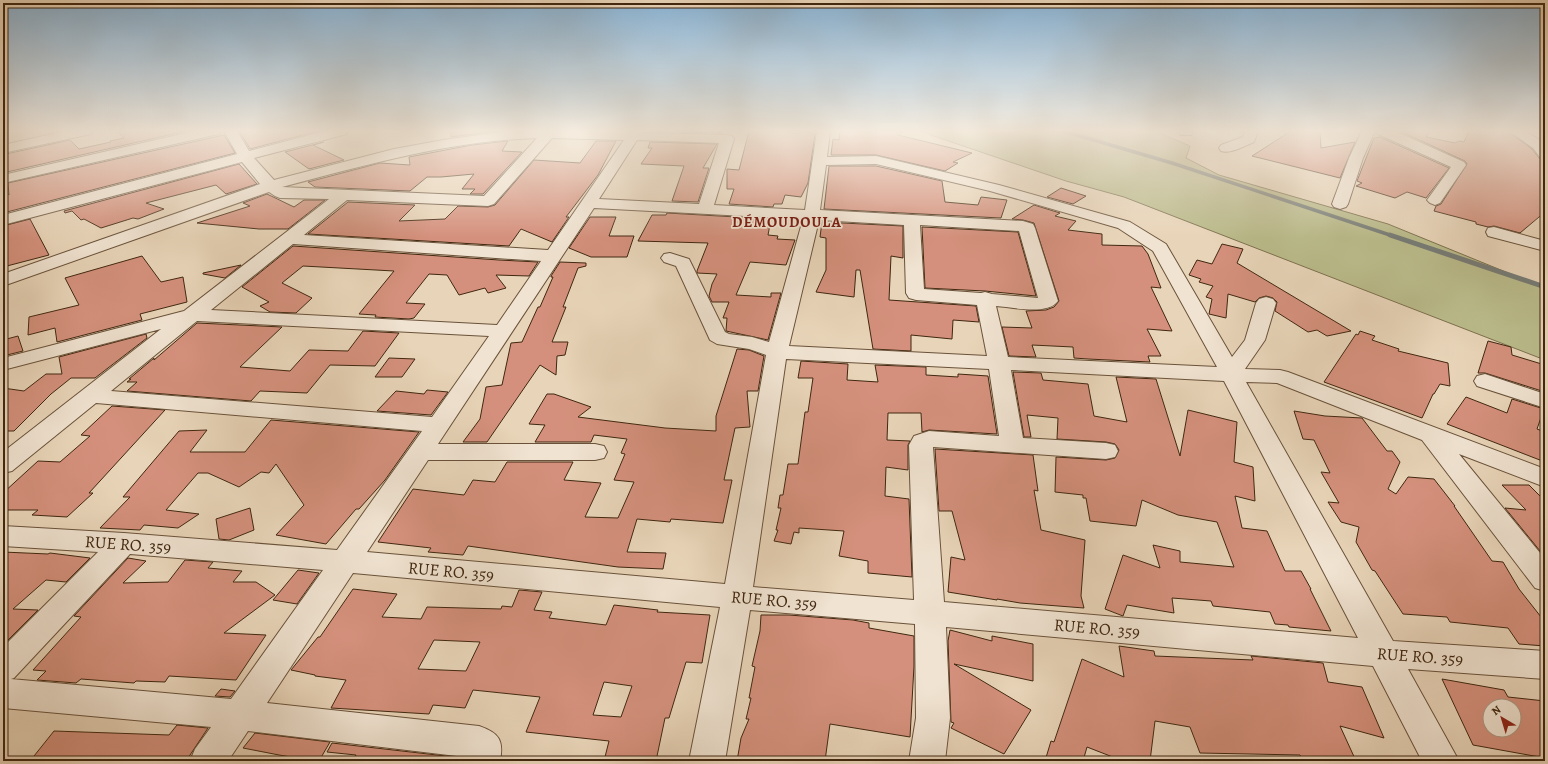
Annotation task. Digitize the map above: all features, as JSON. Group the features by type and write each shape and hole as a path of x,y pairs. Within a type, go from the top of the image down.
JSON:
{"street":[{"path":"3,179 57,167"},
{"path":"3,220 205,167"},
{"path":"254,167 270,186 280,193 488,201 519,167"},
{"path":"3,280 270,186 343,167"},
{"path":"208,761 241,715 344,561 439,425 614,167"},
{"path":"705,209 718,167"},
{"path":"707,761 737,597 777,352 812,214 819,167"},
{"path":"904,167 994,188 1124,225 1160,248 1231,374 1441,761"},
{"path":"1340,204 1353,167"},
{"path":"1435,200 1458,167"},
{"path":"3,466 343,196"},
{"path":"590,203 812,214 1023,226 1027,228 1048,301 1042,304 985,298 919,295 915,293 912,220"},
{"path":"1494,232 1545,246"},
{"path":"288,239 552,256"},
{"path":"670,258 683,263 717,336 724,340 752,343 777,352 1280,377 1545,478"},
{"path":"985,298 999,363 1012,444"},
{"path":"1231,374 1255,340 1266,303"},
{"path":"3,364 194,315 503,331"},
{"path":"1485,381 1545,401"},
{"path":"90,396 439,425"},
{"path":"1430,434 1545,580"},
{"path":"927,761 933,718 930,613 921,445 923,441 929,439 1106,452"},
{"path":"420,452 595,452"},
{"name":"RUE RO. 359","path":"3,536 124,543 344,561 1384,654 1545,665"},
{"path":"3,668 124,543"},
{"path":"3,693 241,715 479,742 485,748 482,761"}],"green space":[{"path":"1024,167 1203,167 1219,175 1388,224 1545,288 1545,360 1124,197 1066,181"}],"building":[{"path":"7,167 30,167 7,172"},
{"path":"82,167 182,167 3,213 3,186 9,195 8,183"},
{"path":"229,167 241,167 257,184 226,194 216,185 146,203 164,209 138,219 133,218 101,228 84,219 81,220 72,211 65,213 64,211"},
{"path":"306,167 318,167 309,169"},
{"path":"366,167 508,167 483,194 470,194 475,189 462,189 474,174 427,177 410,191 315,187 308,182"},
{"path":"528,167 602,167 598,175 566,217 569,217 552,242 521,229 509,246 308,234 348,202 415,205 399,221 445,219 458,206 488,207 495,205"},
{"path":"684,167 709,168 698,202 672,201"},
{"path":"740,167 810,167 808,183 801,197 785,195 782,204 774,204 773,207 729,204 734,189 727,189 727,169 739,170"},
{"path":"829,167 879,167 942,181 945,202 978,205 981,197 1007,200 1001,218 824,209"},
{"path":"926,167 952,167 945,171"},
{"path":"1295,167 1345,167 1340,178"},
{"path":"1363,167 1446,167 1449,168 1426,198 1407,192 1395,198 1356,186 1362,183 1357,181"},
{"path":"1465,167 1545,167 1545,212 1520,233 1494,226 1488,227 1476,224 1476,222 1434,211 1436,206 1441,204"},
{"path":"1061,188 1086,196 1073,204 1047,197"},
{"path":"267,194 294,207 304,200 325,200 288,229 259,229 197,223 250,206 243,203"},
{"path":"1034,205 1060,213 1055,216 1076,221 1068,230 1102,234 1102,245 1142,246 1148,254 1161,288 1151,287 1172,331 1147,329 1161,356 1148,356 1150,362 1074,358 1073,347 1032,345 1036,357 1009,356 1002,327 1032,328 1026,311 1046,310 1054,307 1059,301 1034,223 1012,219"},
{"path":"667,213 771,219 768,235 778,236 777,239 795,240 786,265 750,262 736,295 771,297 771,293 781,293 768,340 726,331 727,318 723,318 729,302 712,302 709,296 712,284 717,274 697,273 708,243 638,241 652,215 666,215"},
{"path":"590,217 616,217 609,236 634,236 627,257 591,257 569,248"},
{"path":"30,219 49,255 3,267 3,226"},
{"path":"822,222 903,226 903,258 891,256 889,300 976,306 979,322 953,320 952,339 911,335 911,351 873,349 860,270 856,270 854,297 816,292 826,270 826,238 820,237"},
{"path":"922,227 1018,232 1036,296 985,291 925,288"},
{"path":"1222,244 1243,249 1237,263 1351,331 1327,336 1317,330 1308,332 1275,311 1277,302 1273,298 1266,296 1259,298 1255,302 1228,294 1226,318 1209,314 1212,299 1206,297 1213,286 1199,282 1201,279 1189,275 1197,260 1212,264"},
{"path":"293,246 538,262 529,276 496,275 506,288 488,293 485,288 459,295 447,275 429,274 406,303 425,304 414,318 409,319 375,317 376,315 359,314 394,271 303,266 282,283 312,298 296,313 270,312 260,306 269,302 242,287"},
{"path":"142,256 161,282 183,277 187,302 140,314 142,320 57,342 55,328 28,335 29,317 79,305 65,278"},
{"path":"560,262 586,263 586,266 578,268 563,307 566,307 552,342 568,342 565,355 557,356 556,375 540,365 487,442 463,442 480,419 486,387 502,385 511,343 522,342 538,307 540,307 553,277 551,276"},
{"path":"241,265 225,278 203,274 203,273"},
{"path":"197,323 282,327 240,367 290,371 309,350 348,351 363,331 399,333 375,366 330,365 307,393 260,391 251,401 127,391 137,382 127,382 131,379 129,379 154,358 154,360"},
{"path":"1360,331 1375,336 1372,340 1399,349 1398,351 1448,363 1450,386 1440,384 1433,394 1422,418 1324,382 1356,334 1358,335"},
{"path":"146,334 147,338 95,378 71,378 51,394 14,431 3,431 3,388 24,391 46,374 62,374 59,357"},
{"path":"18,336 23,351 3,356 3,340"},
{"path":"1488,341 1511,347 1512,355 1545,365 1545,392 1485,373 1478,373"},
{"path":"737,349 749,350 764,356 758,391 747,391 750,427 735,428 724,480 732,480 723,523 671,519 670,522 637,519 627,552 666,553 663,569 618,567 468,546 463,555 428,552 431,548 378,542 413,489 464,495 473,480 495,482 507,462 573,462 564,480 601,483 585,517 618,518 634,482 614,480 625,454 621,453 627,439 594,435 591,442 535,442 545,425 529,424 547,394 554,394 591,407 578,417 665,428 716,431 716,416"},
{"path":"389,358 415,359 402,377 375,377"},
{"path":"801,361 848,364 847,380 878,382 875,365 926,367 926,375 958,377 958,374 988,376 997,434 929,430 922,432 921,413 888,413 887,440 910,441 908,445 908,470 886,467 885,496 909,499 912,577 868,573 868,561 839,556 844,531 799,528 799,533 794,532 791,544 774,541 778,530 776,530 781,508 778,508 780,495 783,495 788,464 798,464 805,412 808,412 813,378 798,378"},
{"path":"1013,372 1041,373 1043,380 1088,384 1094,416 1127,422 1116,377 1156,379 1180,456 1188,410 1237,422 1234,462 1253,467 1255,501 1235,496 1242,528 1267,531 1285,571 1301,571 1331,631 1289,627 1288,625 1275,624 1270,612 1213,606 1211,601 1172,598 1174,613 1127,605 1123,616 1105,609 1123,555 1160,568 1153,545 1180,551 1180,562 1234,567 1217,522 1178,515 1142,500 1136,526 1090,521 1086,498 1083,498 1083,495 1055,492 1056,457 1106,460 1115,458 1119,450 1115,444 1106,442 1057,439 1058,418 1027,415 1031,437 1024,437"},
{"path":"427,390 448,392 431,415 377,411 396,391 424,394"},
{"path":"1466,397 1507,413 1512,399 1544,409 1537,429 1545,432 1545,462 1447,424"},
{"path":"112,406 165,410 89,493 93,493 67,517 32,515 38,510 3,510 3,493 38,461 60,462 90,436 81,435"},
{"path":"1294,411 1325,416 1362,418 1387,451 1392,451 1400,462 1388,489 1396,494 1408,477 1434,479 1455,506 1492,561 1503,562 1519,589 1545,622 1545,646 1519,644 1508,628 1450,622 1447,617 1403,614 1375,571 1372,570 1356,542 1359,527 1341,522 1328,502 1339,503 1321,472 1330,473 1314,440 1303,439"},
{"path":"271,420 419,432 385,480 359,509 356,509 326,544 276,535 304,505 276,464 269,473 261,472 239,487 208,473 198,473 166,510 199,514 178,528 144,525 140,530 100,528 130,497 123,497 179,431 207,430 190,452 245,452"},
{"path":"935,449 1033,455 1038,491 1034,490 1041,530 1085,540 1081,596 1084,608 1020,603 948,592 951,557 965,560 952,511 939,511"},
{"path":"1502,485 1529,485 1545,501 1545,557 1505,508 1526,510"},
{"path":"250,508 254,530 229,540 219,539 216,519"},
{"path":"3,552 50,553 90,558 66,582 46,580 13,609 38,610 3,645"},
{"path":"128,558 146,561 123,583 168,582 185,560 213,562 208,568 242,571 233,582 256,582 275,595 224,633 266,635 236,680 169,676 165,682 136,681 134,683 81,679 76,683 37,680 46,671 33,670 81,617 74,616"},
{"path":"298,570 319,573 297,604 273,600"},
{"path":"353,589 397,594 382,617 421,619 427,607 501,609 502,606 512,607 519,590 542,592 534,610 552,612 549,618 606,625 614,605 658,610 657,612 710,615 702,663 686,662 669,718 665,718 656,761 604,761 609,741 526,732 540,697 473,690 465,708 433,705 429,714 331,708 346,680 315,676 291,670 318,637 320,637","holes":["434,640 480,642 466,671 418,669","604,682 632,686 621,717 593,715"]},
{"path":"761,615 789,615 853,620 869,623 869,628 914,636 910,737 830,724 825,761 737,761 741,738 749,719 746,719 751,698 749,698 755,667 752,666 760,631"},
{"path":"950,630 992,641 992,636 1033,644 1033,681 954,664 1031,710 1004,754 951,728 954,723 951,722 948,641"},
{"path":"1119,646 1154,651 1155,656 1253,660 1251,656 1323,663 1328,682 1362,687 1384,738 1340,726 1356,761 1303,761 1300,755 1200,753 1190,727 1155,721 1150,761 1123,761 1087,747 1083,761 1045,761 1051,741 1054,742 1082,659 1124,677"},
{"path":"1442,679 1504,690 1508,697 1517,698 1482,698 1482,738 1522,738 1522,699 1545,701 1545,758 1473,745"},
{"path":"221,689 235,691 230,697 215,696"},
{"path":"177,725 208,728 186,761 30,761 54,731 169,735"},
{"path":"255,733 330,742 319,761 315,761 243,748"},
{"path":"332,743 463,758 463,761 385,761 372,758 370,761 352,761 356,755 327,752"}],"waterway":[{"path":"1183,167 1392,236"},
{"path":"1392,236 1545,287"}],"district":[{"name":"DÉMOUDOULA","path":"787,222"}]}
